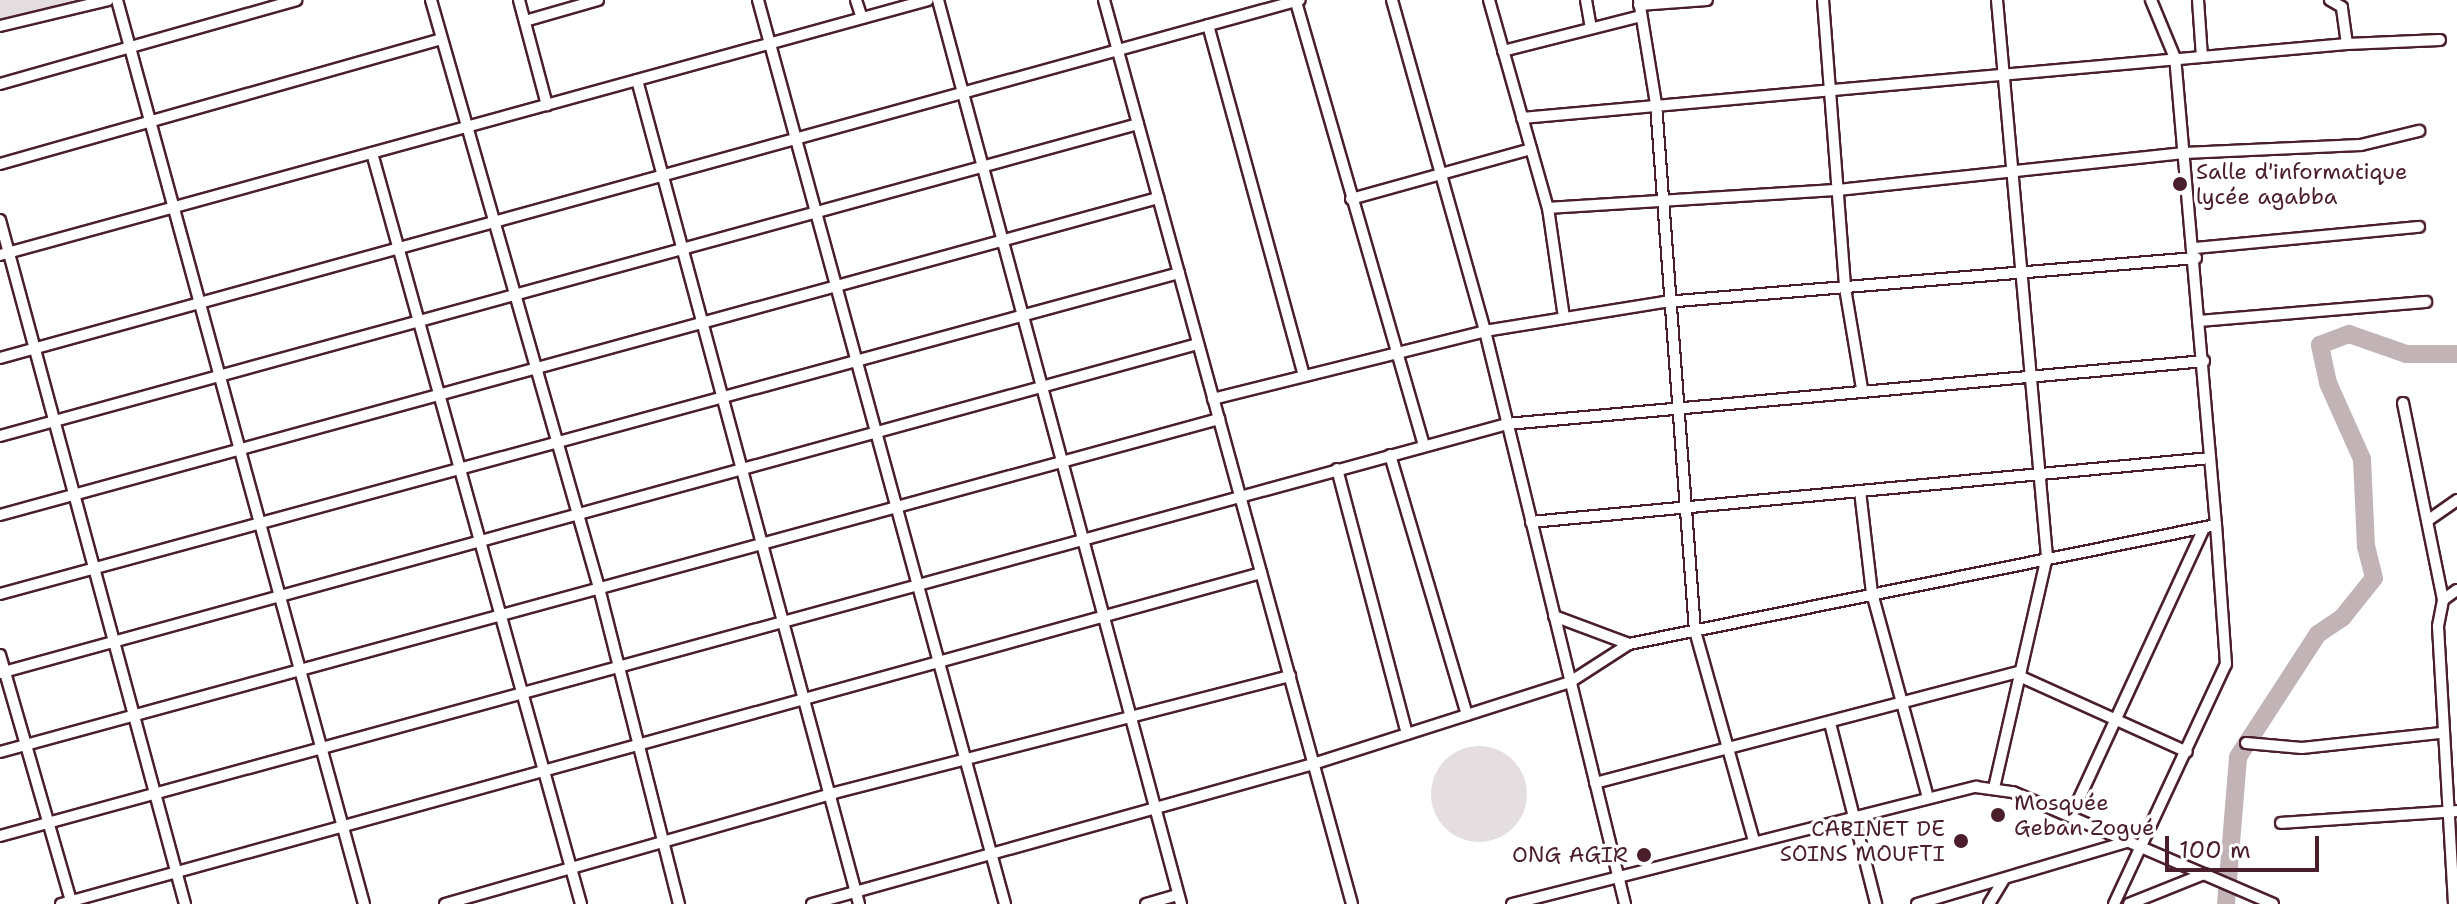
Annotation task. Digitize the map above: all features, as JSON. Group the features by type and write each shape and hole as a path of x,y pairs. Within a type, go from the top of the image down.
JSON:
{"street":[{"path":"0,26 108,0"},
{"path":"117,0 127,46 154,121 238,449 364,904"},
{"path":"0,84 296,0"},
{"path":"431,0 553,443 599,588 679,904"},
{"path":"519,0 547,105"},
{"path":"525,21 598,0"},
{"path":"758,0 1005,904"},
{"path":"856,0 862,18"},
{"path":"5,254 928,0"},
{"path":"938,0 1045,389 1059,459 1132,714 1179,900 1146,904"},
{"path":"1104,0 1352,904"},
{"path":"1392,0 1444,174 1485,331 1625,904"},
{"path":"1489,0 1548,208 1564,318"},
{"path":"1586,0 1591,28"},
{"path":"1503,51 1591,28 1640,7 1707,0"},
{"path":"1823,0 1845,288 1862,389"},
{"path":"1994,788 2047,557 1997,0"},
{"path":"2114,904 2144,848 2226,664 2195,253 2175,58 2151,0"},
{"path":"2198,0 2202,57"},
{"path":"2330,0 2342,7 2347,44"},
{"path":"0,358 401,243 1298,1 1394,351 1424,446"},
{"path":"1640,7 1656,104 1663,198 1665,302 1679,413 1695,631 1754,841"},
{"path":"1208,25 1304,375"},
{"path":"0,164 442,39"},
{"path":"1522,118 1830,87 2347,44 2440,40"},
{"path":"637,80 834,793 859,904"},
{"path":"0,436 815,209 1138,124"},
{"path":"1548,208 1663,198 1838,190 2184,153 2372,144 2419,131"},
{"path":"1351,199 1531,149"},
{"path":"372,153 401,243 463,465 480,540 546,768 581,904"},
{"path":"0,515 1158,198"},
{"path":"0,220 5,254 36,348 72,497 158,792 185,904"},
{"path":"1213,399 1394,351 1485,331 1665,302 2022,273 2419,227"},
{"path":"0,594 1022,311 1179,273"},
{"path":"2198,321 2426,302"},
{"path":"2,673 480,540 1045,389 1198,344"},
{"path":"0,836 523,689 920,586 1081,535 1507,424 1679,413 1862,389 2204,361"},
{"path":"2403,403 2430,519 2443,600 2439,733 2454,904"},
{"path":"0,752 765,543 1059,459 1219,419"},
{"path":"1390,455 1467,715"},
{"path":"1531,522 2210,458"},
{"path":"1337,469 1407,734"},
{"path":"1860,491 1872,593 1927,794"},
{"path":"2430,519 2457,500"},
{"path":"812,904 1313,764 1467,715 1570,682 1629,644 2216,525"},
{"path":"2071,816 2204,528"},
{"path":"0,655 2,673 51,823 68,903 342,823 807,701 1103,615 1261,573"},
{"path":"2443,600 2457,590"},
{"path":"1554,616 1629,644"},
{"path":"1595,783 1728,746 2020,674 2187,752"},
{"path":"445,904 834,793 1132,714 1290,676"},
{"path":"1830,723 1856,813 1876,904"},
{"path":"2246,743 2302,748 2439,733"},
{"path":"1512,904 1927,794 1994,788 2071,816 2273,904"},
{"path":"2281,823 2457,811"},
{"path":"1917,904 2130,841"},
{"path":"2129,904 2204,874"},
{"path":"1989,904 2004,879"}],"shaded area":[{"path":"0,0 78,0 0,19"},
{"path":"1479,746 1498,749 1513,760 1524,775 1527,794 1524,813 1513,828 1498,839 1479,842 1460,839 1445,828 1434,813 1431,794 1434,775 1445,760 1460,749"}],"waterway":[{"path":"2226,904 2238,757 2318,634 2342,618 2374,578 2366,547 2362,459 2328,383 2320,345 2349,334 2406,354 2457,354"}],"place":[{"name":"Salle d'informatique lycée agabba","path":"2180,184"},
{"name":"Mosquée Geban Zogué","path":"1998,815"},
{"name":"CABINET DE SOINS MOUFTI","path":"1961,841"},
{"name":"ONG AGIR","path":"1644,855"}]}
